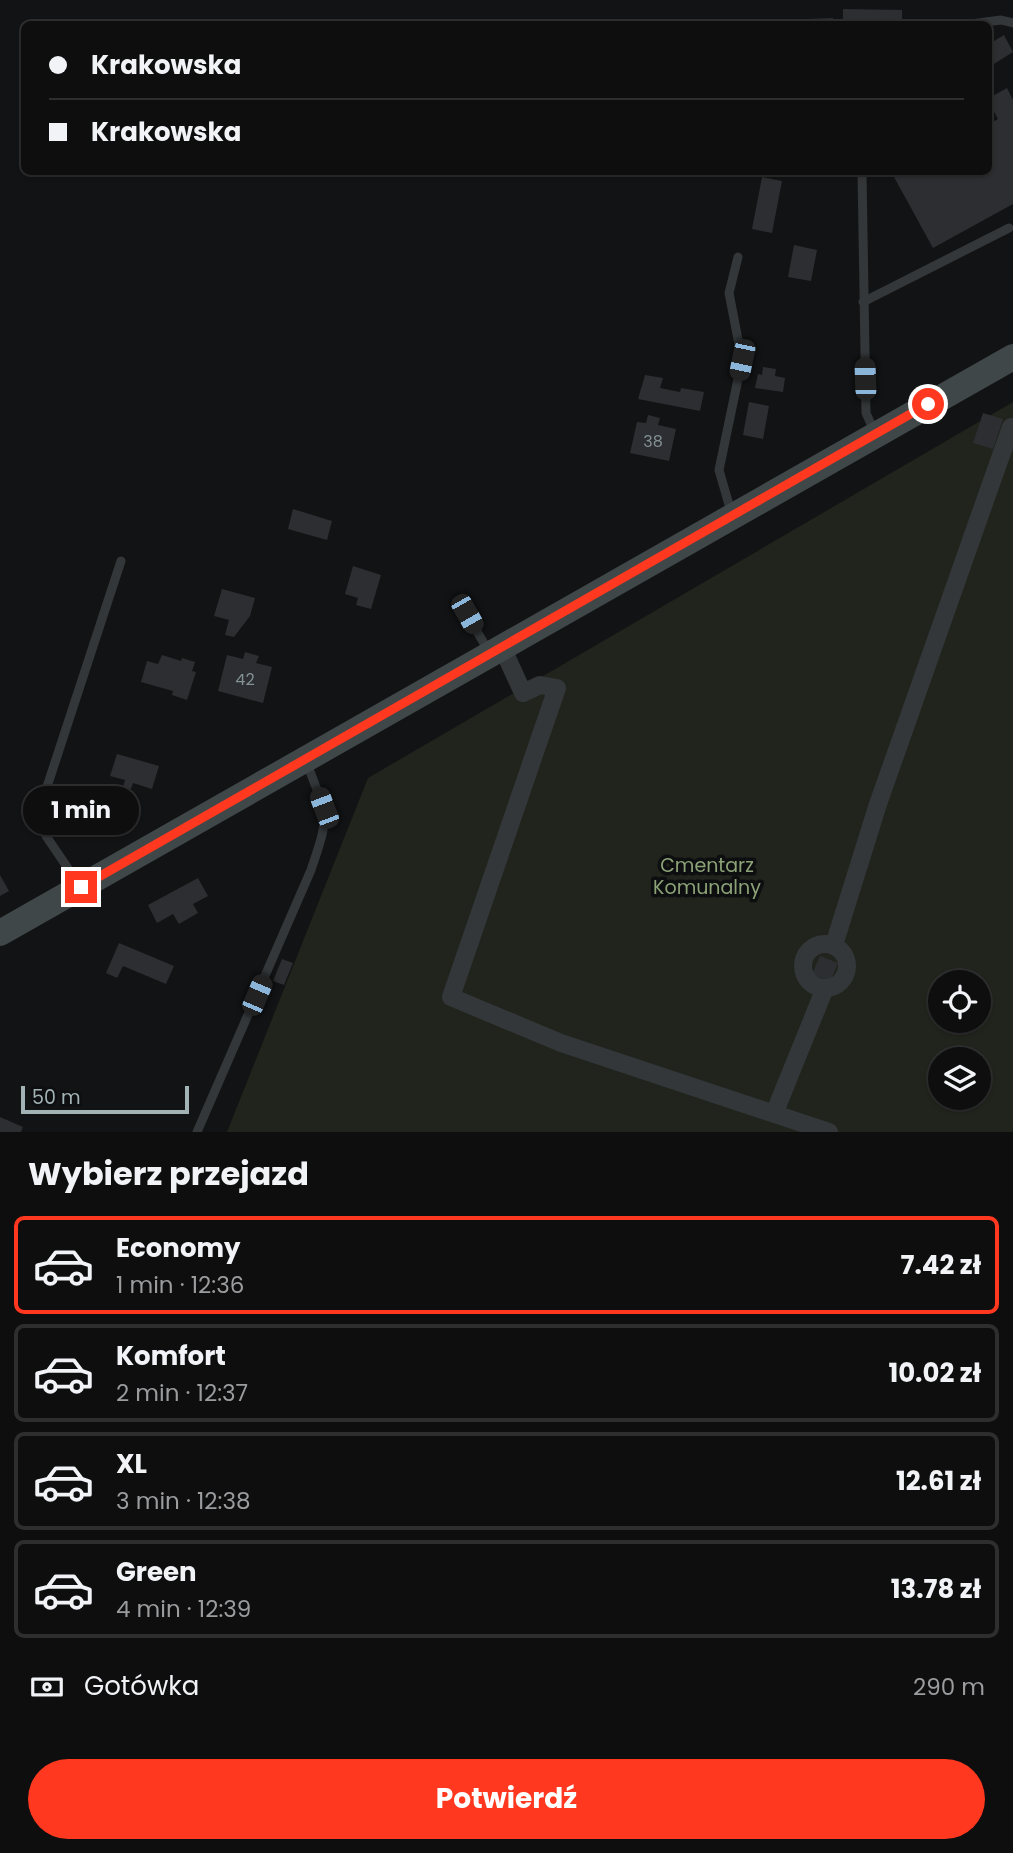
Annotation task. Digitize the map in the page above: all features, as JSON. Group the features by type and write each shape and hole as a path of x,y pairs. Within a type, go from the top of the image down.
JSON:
{"main road":[{"path":"0,933 1013,357"}],"street":[{"path":"834,945 878,804 1012,423"},
{"path":"496,651 523,693 540,685 557,688 451,997 561,1043 829,1132"},
{"path":"824,943 834,945 842,951 846,960 847,970 843,979 835,986 815,986 807,980 802,961 807,952 815,946 824,943"},
{"path":"774,1114 825,988"}],"lane":[{"path":"992,21 1013,23"},
{"path":"862,175 866,413 876,435"},
{"path":"863,302 1009,228"},
{"path":"733,517 719,470 742,360 729,293 738,257"},
{"path":"81,887 46,836 42,802 121,561"},
{"path":"461,604 496,651"},
{"path":"197,1132 311,870 321,838 324,808 305,760"}],"green space":[{"name":"Cmentarz Komunalny","path":"1013,402 1013,1132 227,1132 368,778"}],"building":[{"path":"843,9 902,10 902,21 843,21"},
{"path":"833,18 833,21 806,21"},
{"path":"1004,35 1013,52 992,65 992,42"},
{"path":"1007,88 1013,100 1013,204 933,248 894,177 992,175 992,122 998,119 992,108 992,96"},
{"path":"762,177 782,181 772,233 752,229"},
{"path":"794,245 817,250 811,281 788,277"},
{"path":"763,367 776,369 775,376 785,378 783,392 755,388 758,374 762,375"},
{"path":"645,375 663,378 660,388 680,392 681,388 704,392 700,411 638,399"},
{"path":"749,402 769,406 763,439 743,435"},
{"path":"983,413 1003,419 993,449 973,443"},
{"path":"648,415 660,418 658,425 676,429 669,461 630,453 637,422 646,423"},
{"path":"293,509 332,521 327,540 288,529"},
{"path":"353,566 381,575 371,609 356,605 358,598 345,594"},
{"path":"222,589 255,598 250,616 234,637 225,635 229,620 214,616"},
{"path":"245,652 259,656 256,663 272,667 263,703 218,691 227,655 243,659"},
{"path":"162,655 195,662 192,671 196,672 187,700 172,695 173,691 141,682 147,661 158,664"},
{"path":"117,754 159,766 152,789 133,783 131,789 123,787 125,780 110,776"},
{"path":"0,875 9,891 0,896"},
{"path":"198,878 208,896 193,904 198,913 179,924 173,914 157,923 148,905"},
{"path":"119,943 174,966 166,984 123,966 117,978 106,973"},
{"path":"820,956 838,963 830,982 812,974"},
{"path":"282,959 293,963 284,985 273,981"},
{"path":"0,1117 23,1127 21,1132 0,1132"}],"route":[{"path":"81,887 928,404"}]}
